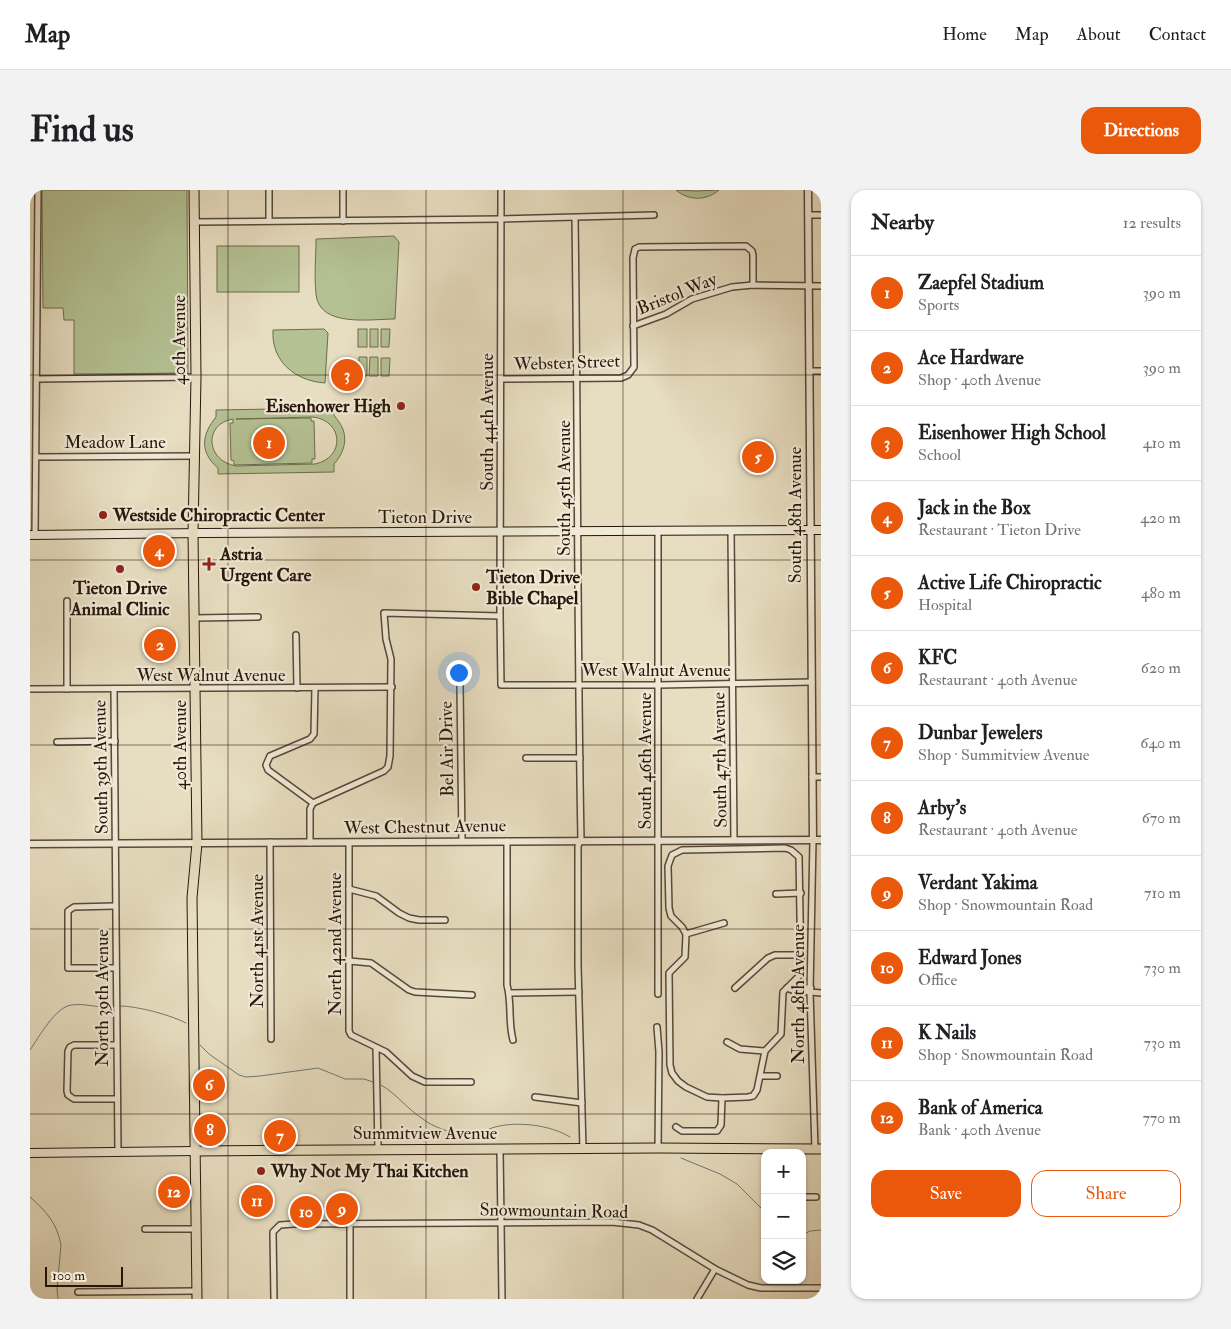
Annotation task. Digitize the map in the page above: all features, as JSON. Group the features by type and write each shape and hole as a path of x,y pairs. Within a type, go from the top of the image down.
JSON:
{"main road":[{"name":"40th Avenue","path":"194,190 196,377 193,533 197,843 192,898 197,1295"},
{"name":"Tieton Drive","path":"33,535 821,530"},
{"name":"Summitview Avenue","path":"30,1153 658,1148 818,1149"}],"street":[{"path":"33,535 37,457 38,190"},
{"path":"269,190 269,221"},
{"path":"343,190 343,221"},
{"name":"South 44th Avenue","path":"501,190 501,684"},
{"name":"South 48th Avenue","path":"808,190 813,840"},
{"path":"808,214 821,215"},
{"path":"194,222 576,218 582,216 654,215"},
{"name":"South 45th Avenue","path":"576,218 577,531 581,840 578,846 578,966 583,1149"},
{"path":"633,326 632,258 635,249 645,246 746,246 752,251 753,255 753,285"},
{"path":"30,262 37,262"},
{"name":"Bristol Way","path":"633,326 666,314 692,299 732,287 753,285 821,286"},
{"name":"Webster Street","path":"501,378 622,378 632,372 634,367 633,326"},
{"path":"809,371 821,371"},
{"path":"36,379 196,377"},
{"name":"Meadow Lane","path":"37,457 194,456"},
{"name":"South 46th Avenue","path":"658,531 658,994"},
{"name":"South 47th Avenue","path":"731,531 734,840"},
{"path":"67,601 67,690"},
{"path":"310,843 310,809 313,803 384,771 388,766 392,687 391,659 386,639 384,613 500,616"},
{"path":"195,618 258,618"},
{"path":"296,635 297,688"},
{"name":"West Walnut Avenue","path":"501,684 659,685 812,682"},
{"name":"Bel Air Drive","path":"460,686 462,841"},
{"name":"West Walnut Avenue","path":"30,690 392,687"},
{"path":"313,803 268,770 266,765 270,756 310,739 314,734 315,688"},
{"name":"South 39th Avenue","path":"114,689 116,844"},
{"path":"58,742 115,741"},
{"path":"526,758 580,758"},
{"path":"812,777 821,777"},
{"name":"North 48th Avenue","path":"813,840 810,990 818,1149"},
{"name":"West Chestnut Avenue","path":"30,844 821,840"},
{"path":"506,841 507,985 510,993 510,1029 513,1040"},
{"name":"North 41st Avenue","path":"270,842 271,1039"},
{"name":"North 42nd Avenue","path":"349,843 349,1031 351,1035 376,1048"},
{"name":"North 39th Avenue","path":"116,844 116,1099 118,1152"},
{"path":"785,848 800,857 801,974 782,996 781,1034 765,1051 761,1076 753,1096 707,1097 686,1087 672,1074 669,1040 669,973 685,957 686,934 682,926 671,916 669,908 668,866 672,855 682,850 785,848"},
{"path":"349,889 376,896 409,918 446,920"},
{"path":"776,894 800,893"},
{"path":"116,906 74,907 68,913 68,968 116,968"},
{"path":"686,934 724,922"},
{"path":"735,988 768,958 775,955 801,955"},
{"path":"350,961 371,963 409,990 415,992 472,995"},
{"path":"787,988 821,992"},
{"path":"510,993 579,992"},
{"path":"657,1027 658,1148"},
{"path":"658,1040 669,1040"},
{"path":"726,1042 740,1049 765,1051"},
{"path":"116,1045 74,1045 70,1047 68,1051 67,1091 68,1095 74,1099 116,1099"},
{"path":"378,1150 376,1048 386,1052 412,1076 425,1082 471,1082"},
{"path":"761,1076 778,1076"},
{"path":"535,1097 582,1103"},
{"path":"676,1127 682,1131 717,1130 721,1126 722,1098"},
{"path":"757,1148 761,1152"},
{"path":"500,1149 502,1299"},
{"path":"806,1197 816,1197"},
{"name":"Snowmountain Road","path":"274,1299 273,1232 278,1226 287,1224 612,1222 639,1225 652,1230 736,1280 761,1288 821,1288"},
{"path":"350,1224 350,1299"},
{"path":"145,1229 196,1229"},
{"path":"697,1299 715,1269"},
{"path":"78,1292 197,1295"}],"green space":[{"path":"42,190 187,190 188,373 74,374 74,320 64,320 63,308 43,308"},
{"path":"676,190 719,190 703,198 692,198"},
{"path":"394,236 399,242 395,319 348,319 336,317 326,312 319,305 316,294 316,239"},
{"path":"217,246 299,246 299,292 217,292"},
{"path":"324,329 328,333 325,383 295,374 281,360 273,341 273,330"},
{"path":"358,329 367,329 367,347 358,347"},
{"path":"370,329 378,329 378,347 370,347"},
{"path":"381,329 390,329 389,347 381,347"},
{"path":"359,357 367,357 367,376 358,376"},
{"path":"370,357 378,357 378,376 369,376"},
{"path":"381,358 390,358 389,376 381,376"},
{"path":"333,408 345,438 341,454 334,464 334,472 218,474 218,468 212,462 205,449 205,436 216,417 216,410","holes":["313,417 331,425 335,432 336,448 332,455 315,464 236,466 226,463 219,457 214,450 212,442 217,428 223,422 233,419 233,423 230,423 231,460 234,461 234,465 312,463 312,459 315,459 314,421 311,421 311,418 236,419"]}],"waterway":[{"path":"30,1050 48,1023 66,1007 72,1005 111,1007"},
{"path":"120,1006 154,1011 186,1023"},
{"path":"200,1045 209,1054 239,1075 246,1077 318,1068 345,1079 364,1079 373,1082"},
{"path":"381,1085 427,1122 436,1127 466,1136 479,1134 504,1125 523,1124 544,1127 570,1137"},
{"path":"681,1158 720,1174 737,1184 761,1208"},
{"path":"30,1197 50,1218 59,1237 61,1245 57,1289 58,1299"},
{"path":"806,1233 821,1230"}],"place":[{"name":"Eisenhower High School","path":"347,375"},
{"name":"Eisenhower High","path":"401,406"},
{"name":"Zaepfel Stadium","path":"269,443"},
{"name":"Active Life Chiropractic","path":"758,457"},
{"name":"Westside Chiropractic Center","path":"103,515"},
{"name":"Jack in the Box","path":"159,551"},
{"name":"Astria Urgent Care","path":"209,564"},
{"name":"Tieton Drive Animal Clinic","path":"120,569"},
{"name":"Tieton Drive Bible Chapel","path":"476,587"},
{"name":"Ace Hardware","path":"160,645"},
{"name":"KFC","path":"209,1085"},
{"name":"Arby's","path":"210,1130"},
{"name":"Dunbar Jewelers","path":"280,1136"},
{"name":"Why Not My Thai Kitchen","path":"261,1171"},
{"name":"Bank of America","path":"174,1192"},
{"name":"K Nails","path":"257,1201"},
{"name":"Verdant Yakima","path":"342,1209"},
{"name":"Edward Jones","path":"306,1212"}]}
